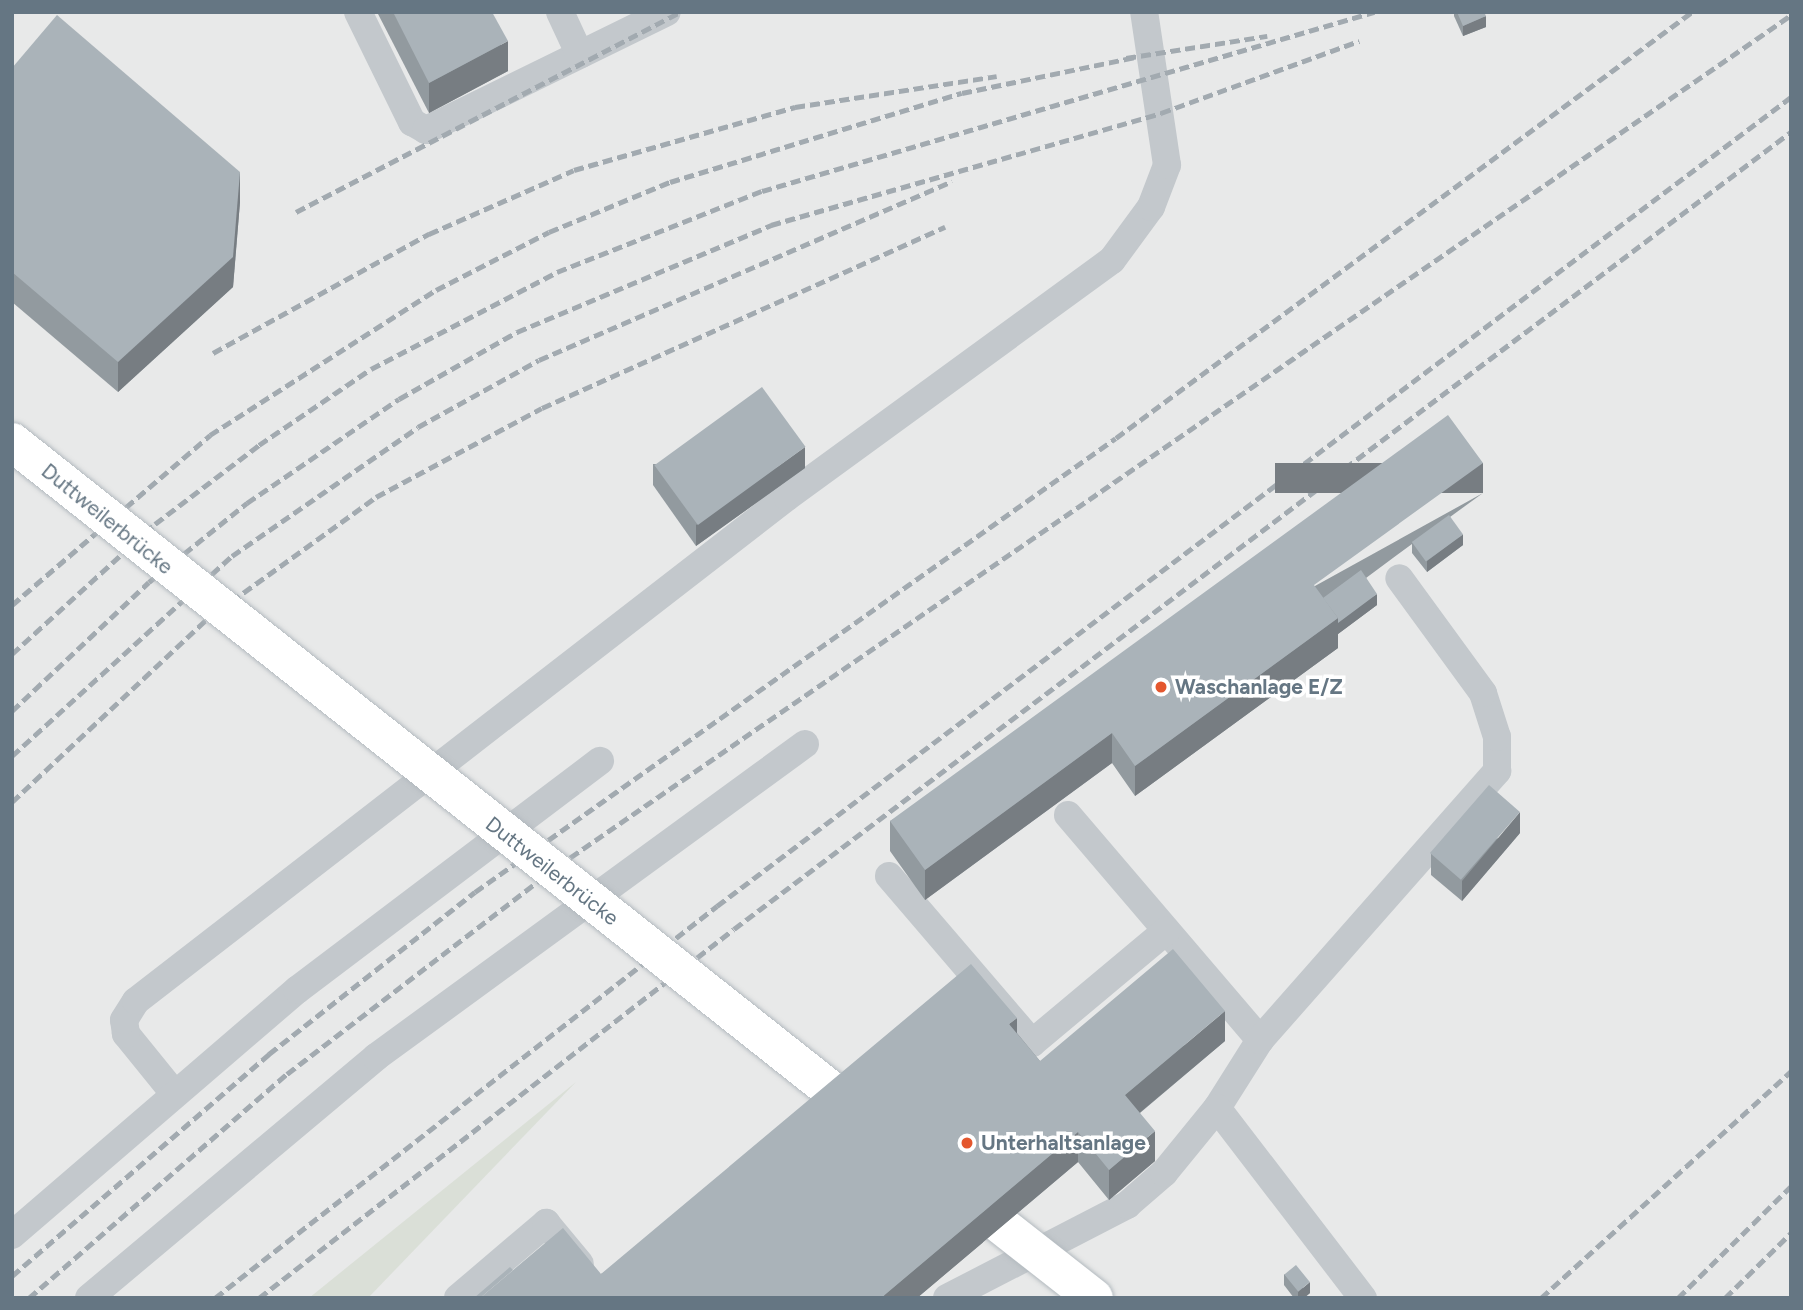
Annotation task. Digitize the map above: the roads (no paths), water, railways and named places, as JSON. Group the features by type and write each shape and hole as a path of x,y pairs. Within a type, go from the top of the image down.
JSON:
{"street":[{"name":"Duttweilerbrücke","path":"12,442 892,1139"},
{"path":"934,1172 1094,1298"}],"lane":[{"path":"358,12 412,122 426,130 667,12"},
{"path":"560,12 580,55"},
{"path":"173,1092 126,1034 124,1020 136,1001 776,506 1112,260 1150,207 1167,165 1144,12"},
{"path":"947,1298 1127,1205 1164,1173 1217,1108 1260,1040 1497,771 1497,737 1483,693 1399,578"},
{"path":"89,1298 376,1057 805,744"},
{"path":"12,1235 173,1092 600,761"},
{"path":"1068,815 1260,1040"},
{"path":"889,877 1032,1044 1167,931"},
{"path":"952,991 973,973"},
{"path":"813,1107 856,1071"},
{"path":"1217,1108 1363,1298"},
{"path":"458,1298 546,1223 599,1286"}],"railway":[{"path":"296,212 681,12"},
{"path":"12,654 155,524 259,445 371,369 557,272 762,191 1374,12"},
{"path":"12,1276 269,1054 475,892 1116,438 1692,12"},
{"path":"29,1298 287,1074 558,866 1791,15"},
{"path":"1126,58 1267,36"},
{"path":"12,711 149,582 247,503 399,399 517,332 771,225 1161,113 1359,41"},
{"path":"12,605 210,435 436,290 549,232 670,182 962,93 1136,57"},
{"path":"213,353 429,234 574,170 795,107 997,76"},
{"path":"215,1298 717,906 1791,97"},
{"path":"259,1298 734,929 1791,132"},
{"path":"12,756 232,556 418,427 539,360 952,181"},
{"path":"12,802 207,619 376,497 542,408 945,227"},
{"path":"1541,1298 1791,1071"},
{"path":"1678,1298 1791,1186"},
{"path":"1725,1298 1791,1233"}],"place":[{"name":"Waschanlage E/Z","path":"1161,687"},
{"name":"Unterhaltsanlage","path":"967,1143"}]}
